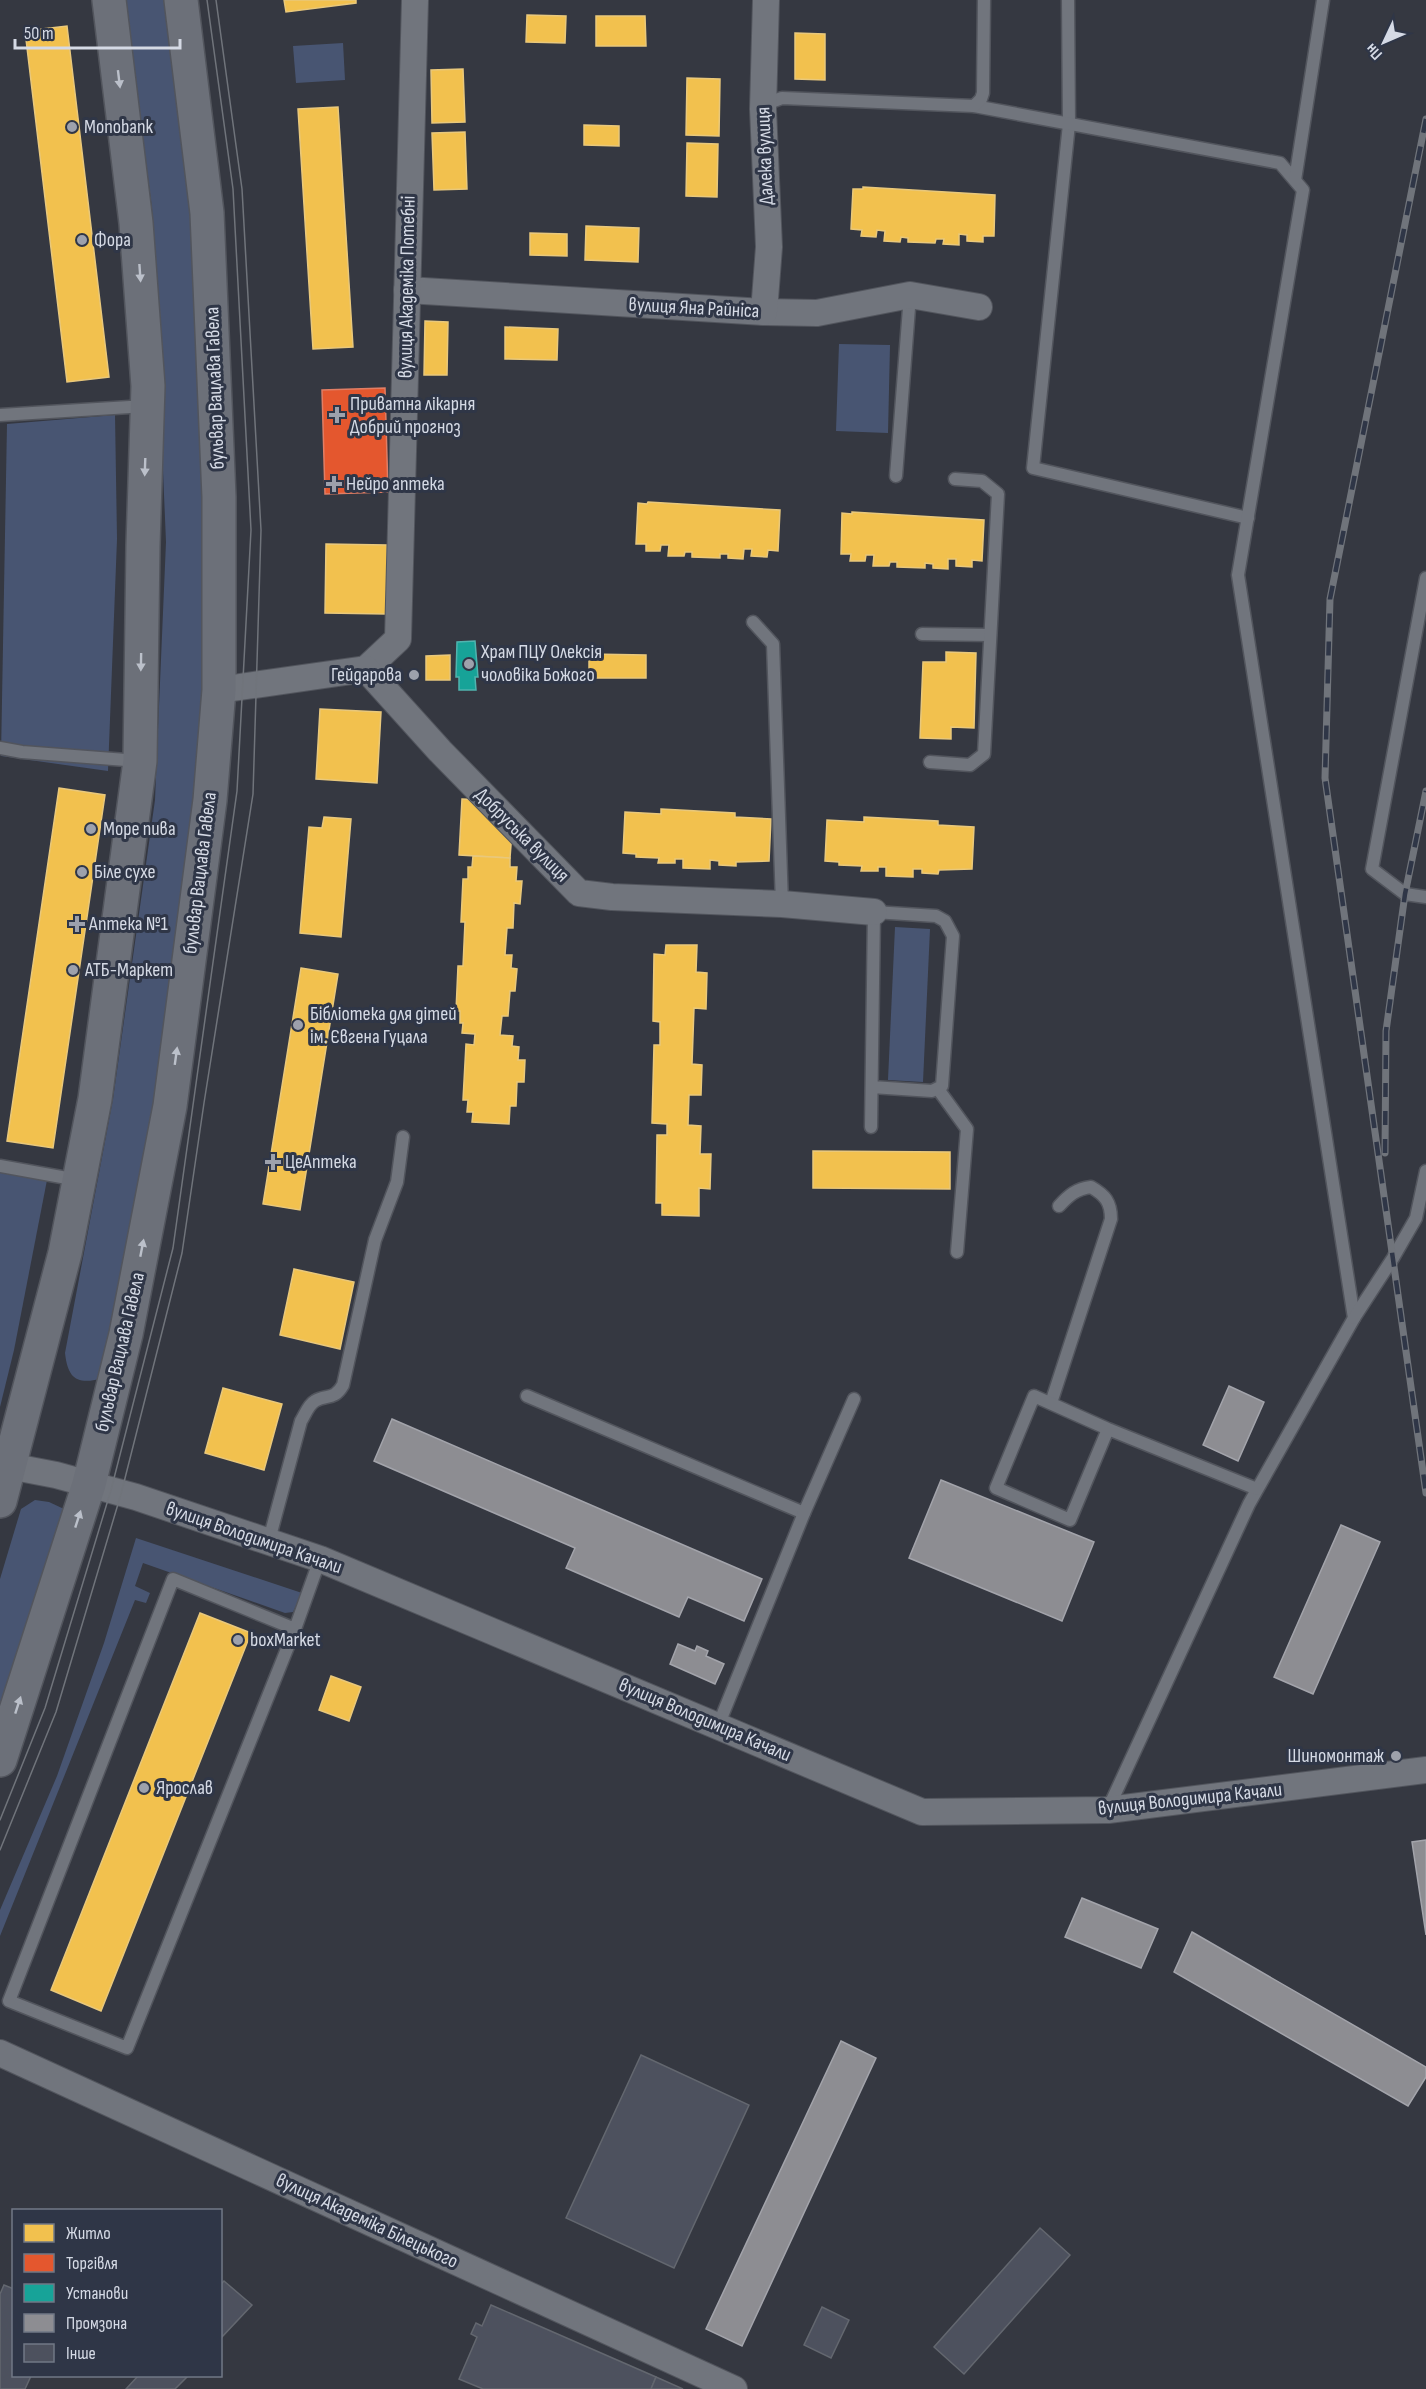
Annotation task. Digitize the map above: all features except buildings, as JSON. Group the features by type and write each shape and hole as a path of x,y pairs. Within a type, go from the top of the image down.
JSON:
{"main road":[{"path":"0,1501 65,1253 96,1099 140,761 148,386 136,223 109,0"},
{"name":"бульвар Вацлава Гавела","path":"0,1760 89,1484 126,1334 170,1106 210,800 219,690 219,496 207,213 181,0"}],"street":[{"name":"вулиця Академіка Потебні","path":"366,669 398,639 415,0"},
{"name":"Далека вулиця","path":"764,312 769,247 763,109 766,0"},
{"name":"вулиця Яна Райніса","path":"407,290 764,312 817,313 910,295 979,307"},
{"path":"219,690 366,669"},
{"name":"Добруська вулиця","path":"366,669 440,751 579,893 612,897 782,904 874,912"},
{"name":"вулиця Володимира Качали","path":"9,1466 89,1484 320,1558 922,1812 1108,1810 1426,1770"},
{"name":"вулиця Академіка Білецького","path":"0,2053 734,2389"}],"lane":[{"path":"975,106 983,93 984,0"},
{"path":"1068,0 1069,124 1033,468 1248,518"},
{"path":"1295,180 1323,0"},
{"path":"763,109 771,102 782,98 975,106 1280,163 1303,190 1238,575 1354,1318"},
{"path":"896,476 910,295"},
{"path":"0,415 148,406"},
{"path":"930,762 970,765 984,754 998,494 982,481 955,478"},
{"path":"1426,578 1372,868 1405,894 1426,897"},
{"path":"753,622 772,644 782,904"},
{"path":"922,634 990,635"},
{"path":"0,748 22,752 140,761"},
{"path":"871,1127 874,912 936,916 945,921 953,936 944,1081 938,1089 932,1091 872,1087"},
{"path":"938,1089 967,1129 957,1252"},
{"path":"268,1540 302,1421 315,1401 331,1397 343,1385 375,1240 397,1182 403,1137"},
{"path":"0,1166 78,1180"},
{"path":"1108,1810 1257,1489 1354,1318 1416,1218 1426,1171"},
{"path":"1051,1404 1111,1219 1111,1208 1105,1196 1091,1187 1080,1189 1069,1195 1059,1206"},
{"path":"528,1396 804,1513"},
{"path":"1108,1429 1070,1520 996,1488 1034,1396 1108,1429 1257,1489"},
{"path":"718,1726 804,1513 854,1399"},
{"path":"295,1629 173,1579 9,2001 127,2048 295,1629 320,1558"}],"shaded area":[{"path":"125,0 169,0 194,204 207,542 201,798 165,1103 104,1378 87,1381 72,1375 65,1353 113,1099 155,800 166,542 152,208"},
{"path":"343,43 345,80 296,83 293,46"},
{"path":"839,344 890,345 888,433 836,431"},
{"path":"115,415 117,539 108,771 1,756 7,424"},
{"path":"895,927 930,929 923,1082 888,1080"},
{"path":"0,1172 47,1180 14,1350 0,1407"},
{"path":"35,1500 49,1502 64,1509 0,1722 0,1579 21,1509"},
{"path":"136,1538 302,1593 293,1612 285,1613 143,1563 135,1586 150,1593 146,1603 135,1600 0,1936 0,1910 57,1776 104,1643"}],"tram line":[{"path":"0,1820 45,1708 111,1490 173,1248 237,791 251,530 233,189 207,0"},
{"path":"0,1850 56,1712 121,1494 182,1253 253,794 261,530 242,189 216,0"}],"railway":[{"path":"1426,119 1330,599 1325,778 1426,1493"},
{"path":"1385,1153 1386,1031 1405,894 1426,791"}],"place":[{"name":"Monobank","path":"72,127"},
{"name":"Фора","path":"82,240"},
{"name":"Приватна лікарня Добрий прогноз","path":"337,415"},
{"name":"Нейро аптека","path":"334,484"},
{"name":"Храм ПЦУ Олексія чоловіка Божого","path":"469,664"},
{"name":"Гейдарова","path":"414,675"},
{"name":"Море пива","path":"91,829"},
{"name":"Біле сухе","path":"82,872"},
{"name":"Аптека №1","path":"77,924"},
{"name":"АТБ-Маркет","path":"73,970"},
{"name":"Бібліотека для дітей ім. Євгена Гуцала","path":"298,1025"},
{"name":"ЦеАптека","path":"273,1162"},
{"name":"boxMarket","path":"238,1640"},
{"name":"Шиномонтаж","path":"1396,1756"},
{"name":"Ярослав","path":"144,1788"}]}
